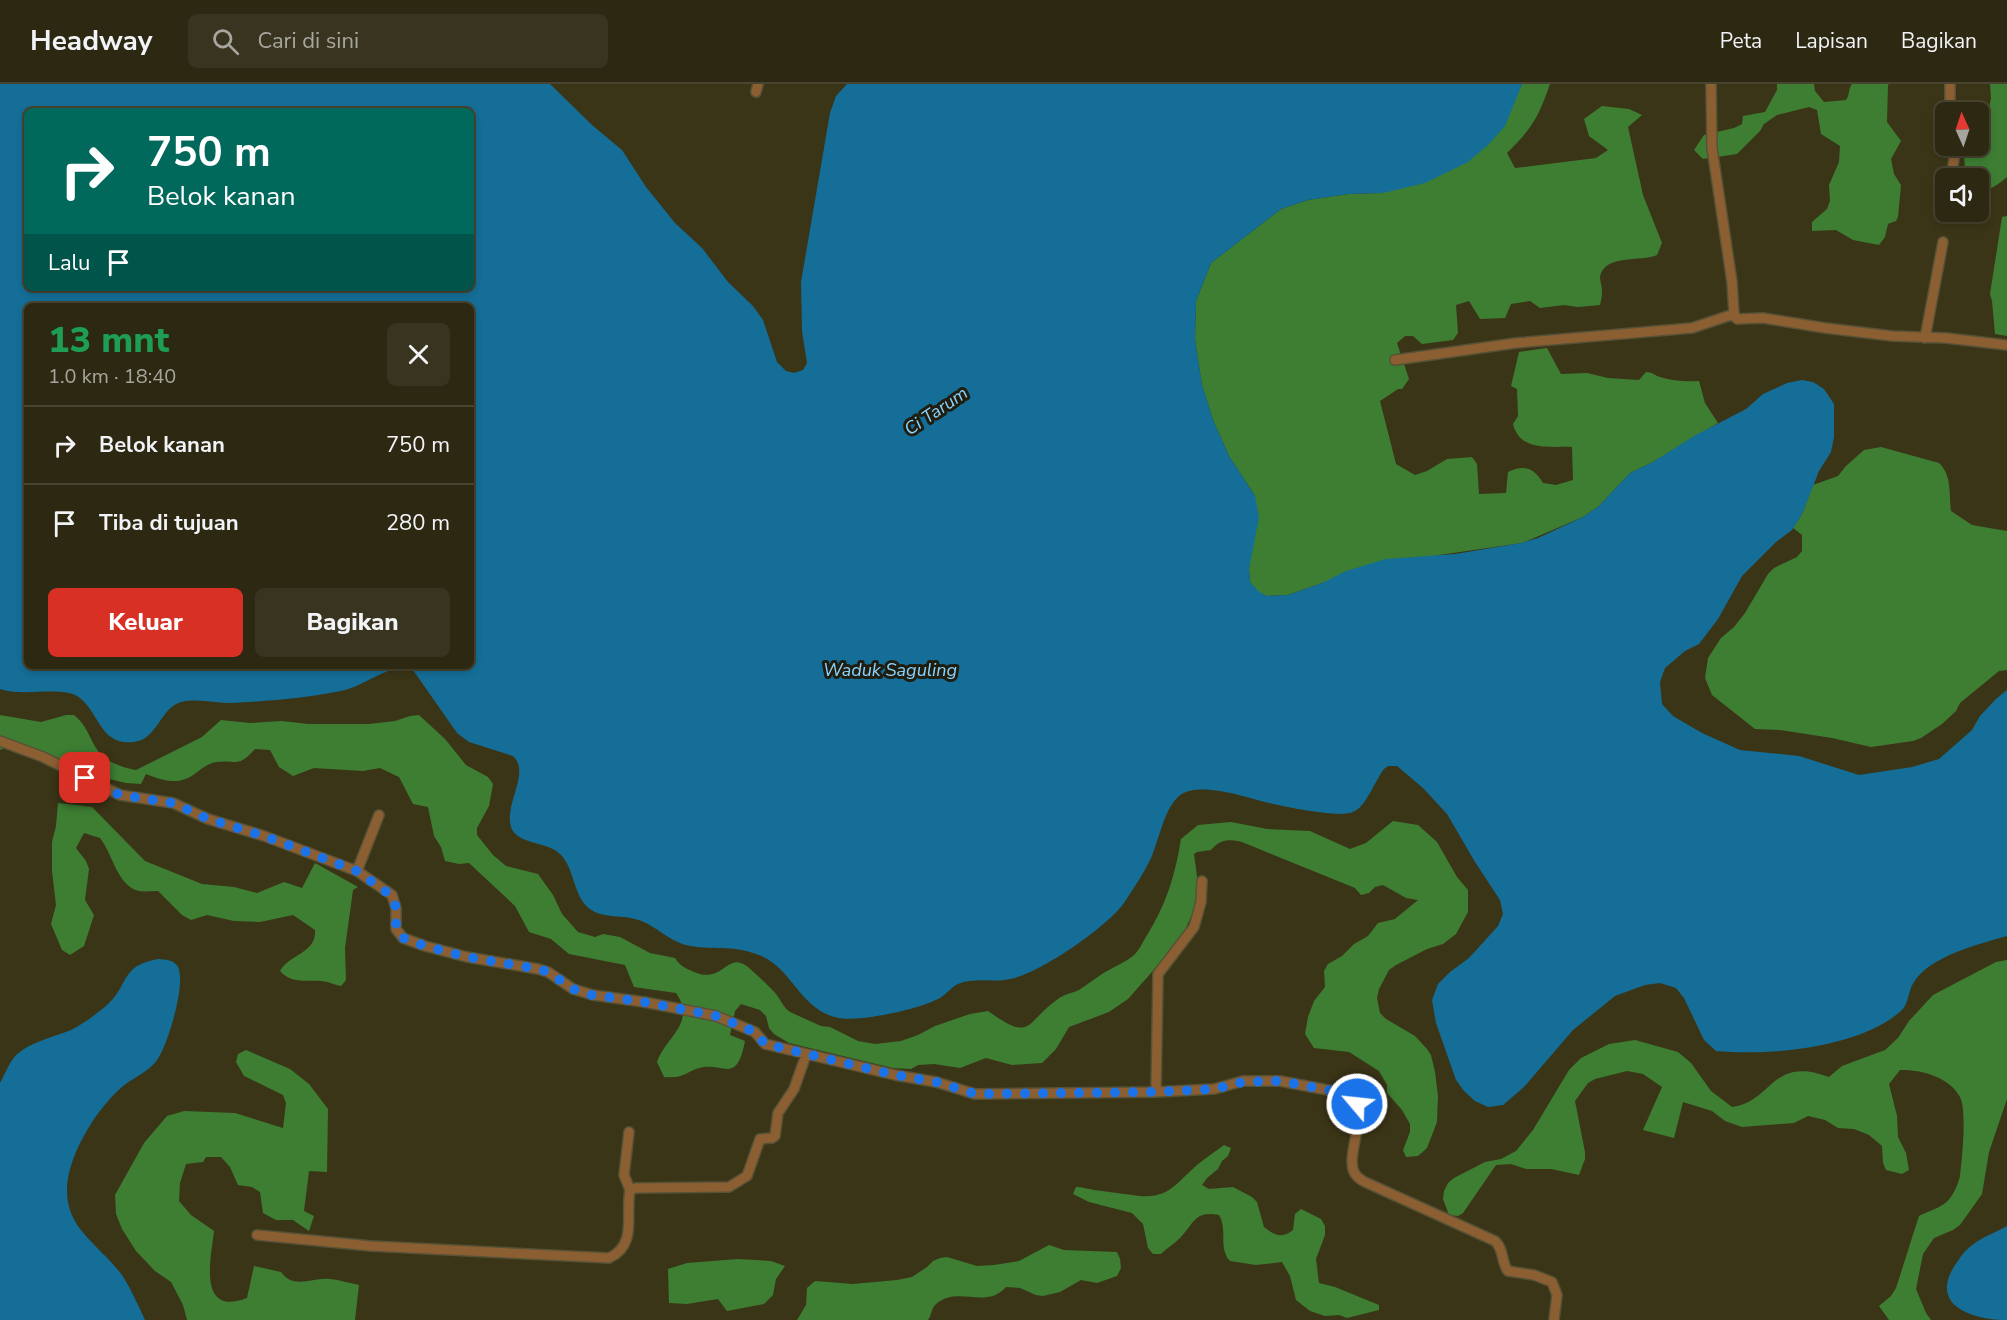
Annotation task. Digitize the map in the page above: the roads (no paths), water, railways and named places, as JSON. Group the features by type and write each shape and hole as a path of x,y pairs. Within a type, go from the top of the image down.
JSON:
{"street":[{"path":"1711,84 1712,148 1732,282 1734,314 1739,320 1763,318 1825,328 2007,345"},
{"path":"1950,84 1950,102"},
{"path":"1925,338 1943,242"},
{"path":"1395,360 1516,343 1692,328 1734,314"},
{"path":"0,741 43,757 120,795 173,803 208,819 264,836 357,871 392,896 396,908 396,929 403,938 467,957 548,972 573,989 592,995 716,1016 755,1032 765,1044 806,1055 936,1082 975,1094 1156,1092 1214,1089 1243,1082 1280,1081 1352,1095 1357,1104 1358,1122 1353,1165 1357,1176 1365,1182 1495,1241 1500,1245 1508,1272 1534,1275 1552,1282 1557,1295 1554,1320"},
{"path":"357,871 379,815"},
{"path":"1156,1092 1158,974 1194,927 1199,916 1203,880"},
{"path":"630,1190 636,1188 726,1187 745,1178 760,1139 775,1136 778,1113 794,1089 806,1055"},
{"path":"257,1235 371,1246 609,1258 618,1254 628,1234 630,1190 624,1175 629,1132"}],"water":[{"name":"Waduk Saguling","path":"0,84 550,84 592,125 622,150 646,187 675,223 702,248 728,282 753,306 763,320 777,362 786,371 794,373 803,370 807,363 802,331 801,282 830,113 836,96 847,84 1522,84 1505,126 1468,162 1425,183 1383,193 1348,194 1308,200 1281,209 1211,263 1196,301 1195,340 1202,385 1213,420 1229,456 1255,496 1259,517 1249,569 1250,582 1258,591 1267,596 1288,595 1322,583 1346,571 1386,559 1455,554 1538,538 1583,517 1599,506 1630,473 1746,409 1763,394 1787,383 1802,380 1813,382 1824,389 1834,404 1834,437 1831,452 1819,471 1802,514 1792,530 1776,542 1742,576 1718,619 1699,644 1685,651 1665,668 1660,682 1662,704 1673,716 1702,733 1740,750 1799,756 1859,775 1912,767 1939,759 1972,730 1980,716 2007,690 2007,936 1956,952 1931,965 1914,982 1904,1008 1883,1024 1862,1034 1813,1047 1762,1052 1716,1051 1704,1040 1684,998 1676,988 1660,983 1645,985 1615,996 1573,1030 1524,1087 1503,1105 1488,1107 1475,1101 1456,1080 1436,1023 1432,1000 1438,984 1469,958 1498,926 1503,914 1500,900 1447,814 1423,788 1397,766 1388,766 1363,804 1355,811 1345,814 1298,809 1210,790 1187,792 1179,796 1169,809 1151,858 1124,903 1103,924 1072,948 1023,975 1004,980 964,982 931,1002 890,1014 849,1019 825,1014 805,998 780,969 759,955 740,950 686,945 642,921 600,914 590,909 580,897 569,867 560,854 514,833 510,818 519,771 518,763 513,756 469,742 457,733 413,670 409,669 474,669 474,303 24,303 24,669 397,669 345,690 303,697 232,703 181,702 168,710 149,735 134,742 114,739 101,726 85,702 70,693 0,689"},
{"path":"158,959 174,963 180,975 172,1025 164,1047 157,1061 112,1096 94,1120 72,1163 67,1190 68,1204 78,1226 122,1275 145,1320 0,1320 0,1083 11,1061 22,1050 71,1030 84,1022 114,998 131,971 146,962"},
{"path":"2007,1226 2007,1320 1983,1318 1961,1310 1948,1295 1947,1285 1951,1272 1962,1254 1971,1246"}],"water label":[{"name":"Ci Tarum","path":"936,411"}]}
